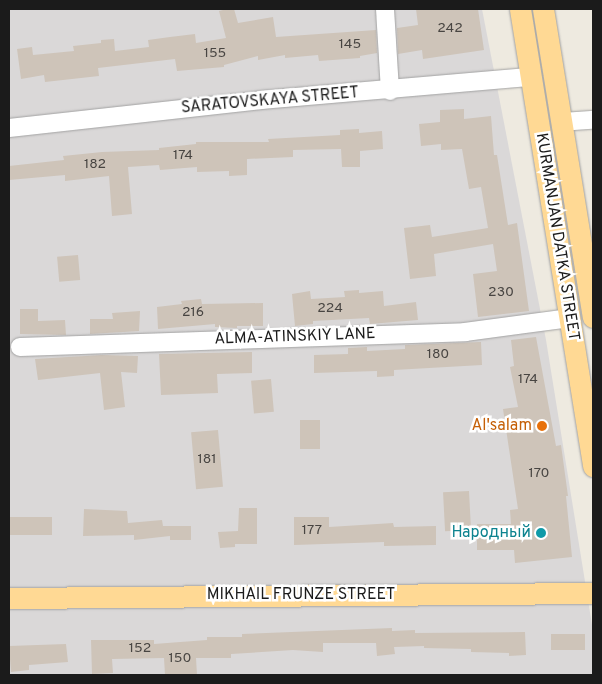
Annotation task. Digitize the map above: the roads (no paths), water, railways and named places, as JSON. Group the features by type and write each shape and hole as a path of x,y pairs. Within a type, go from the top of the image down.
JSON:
{"main road":[{"name":"KURMANJAN DATKA STREET","path":"520,9 593,466"},
{"path":"543,9 593,317"},
{"name":"MIKHAIL FRUNZE STREET","path":"9,598 593,593"}],"street":[{"path":"385,9 390,91"},
{"name":"SARATOVSKAYA STREET","path":"9,128 261,100 390,91 531,77"},
{"path":"561,122 593,120"},
{"name":"ALMA-ATINSKIY LANE","path":"20,347 465,332 570,318"}],"place":[{"name":"Al'salam","path":"542,426"},
{"name":"Народный","path":"541,533"}]}
